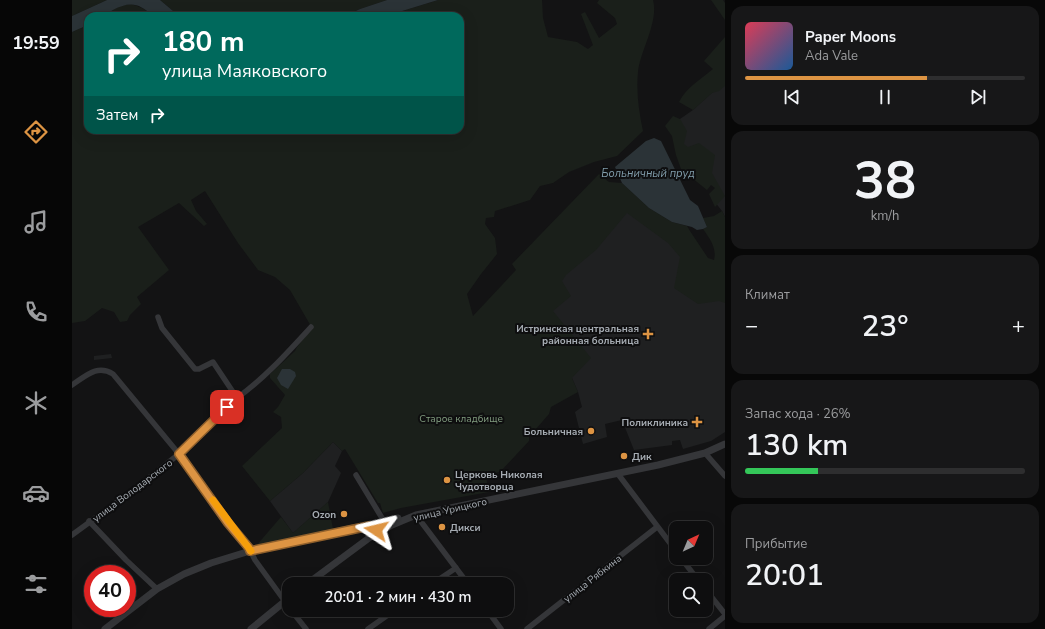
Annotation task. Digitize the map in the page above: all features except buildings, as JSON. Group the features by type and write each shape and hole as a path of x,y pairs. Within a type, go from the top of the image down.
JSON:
{"street":[{"path":"158,317 162,328 195,369 199,369 213,362 237,398"},
{"name":"улица Володарского","path":"72,535 89,521 135,489 179,454 237,398 279,361 311,327"},
{"path":"72,385 95,371 103,369 113,374 179,454 228,523 249,548 282,594"},
{"name":"улица Урицкого","path":"386,524 416,515 618,474 705,453 725,444"},
{"path":"705,453 725,476"},
{"path":"618,474 669,542"},
{"path":"356,475 386,524"},
{"path":"416,515 463,577"},
{"path":"89,521 126,560 157,589"},
{"path":"104,629 157,589 184,574 211,563 250,551 369,526 386,524"},
{"path":"316,577 386,524"},
{"path":"369,526 376,528 374,533 369,538"},
{"name":"улица Рябкина","path":"527,629 657,527"},
{"path":"686,565 693,573"},
{"path":"442,577 456,568"},
{"path":"709,629 725,615 713,599"},
{"path":"251,629 282,606"},
{"path":"297,617 306,629"},
{"path":"368,629 385,617"},
{"path":"492,617 501,629"}],"shaded area":[{"path":"725,81 725,217 711,197 719,189 681,144 676,125 680,119 693,110"},
{"name":"Истринская центральная районная больница","path":"605,182 725,286 725,432 711,441 683,449 680,440 672,441 672,445 634,450 622,420 605,424 607,437 583,444 575,412 582,407 578,392 516,270"},
{"path":"111,354 112,358 94,360 94,356"},
{"path":"333,442 342,451 335,466 341,473 328,502 293,533 270,501 303,473"}],"green space":[{"path":"72,0 107,0 72,16"},
{"path":"160,0 387,0 354,12 174,12"},
{"name":"Старое кладбище","path":"438,0 542,0 543,18 548,37 577,42 588,49 593,45 581,14 585,12 599,38 617,24 615,18 597,3 599,0 653,0 653,18 638,72 638,102 643,131 617,156 594,162 569,172 553,183 540,186 530,200 495,211 494,217 486,218 485,224 495,238 497,254 467,294 473,316 516,270 512,264 599,174 609,182 622,183 649,208 672,222 687,226 708,258 714,260 714,248 703,229 707,227 703,218 714,216 722,211 725,217 725,303 719,301 698,304 674,288 680,257 668,243 627,213 596,250 566,275 562,281 571,296 553,311 591,358 572,378 578,392 551,407 549,414 529,437 529,441 501,471 486,477 489,492 401,508 383,513 380,503 378,503 345,449 342,451 333,442 303,473 270,501 242,466 282,428 281,417 273,412 278,407 285,395 270,378 270,374 295,351 312,328 290,290 275,277 258,270 238,243 205,191 191,200 196,211 207,224 204,226 179,203 138,227 169,270 137,297 141,304 130,315 127,321 120,322 114,312 102,308 85,321 72,323 72,32 84,27 84,134 464,134 464,12 399,12"},
{"path":"711,0 723,0 725,3 725,20"},
{"path":"130,4 149,12 110,12 120,6"},
{"path":"725,37 725,86 719,91 712,93 693,110 679,102 690,88 713,69 704,61"},
{"path":"673,116 680,119 687,131 684,144 688,147 699,143 715,155 712,173 725,196 715,207 709,194 715,188 711,185 707,190 681,169 672,136 665,126"},
{"path":"328,502 333,529 256,546 281,517 293,533"}],"water":[{"path":"107,0 160,0 174,12 148,12 139,6 124,5 110,12 84,12 84,27 72,32 72,16"},
{"path":"387,0 438,0 399,12 354,12"},
{"name":"Больничный пруд","path":"654,138 661,141 690,200 698,206 707,227 697,230 692,227 672,222 649,208 622,183 615,167 646,141"},
{"path":"282,369 290,369 295,372 296,376 288,389 281,385 277,378"}],"slow traffic":[{"path":"213,500 228,523 251,551"}],"place":[{"name":"Истринская центральная районная больница","path":"648,334"},
{"name":"Поликлиника","path":"697,422"},
{"name":"Больничная","path":"591,431"},
{"name":"Дик","path":"624,456"},
{"name":"Церковь Николая Чудотворца","path":"447,480"},
{"name":"Ozon","path":"344,514"},
{"name":"Дикси","path":"442,527"}],"route":[{"path":"227,407 179,454 228,523 250,551 369,526 374,526 376,530"}]}
